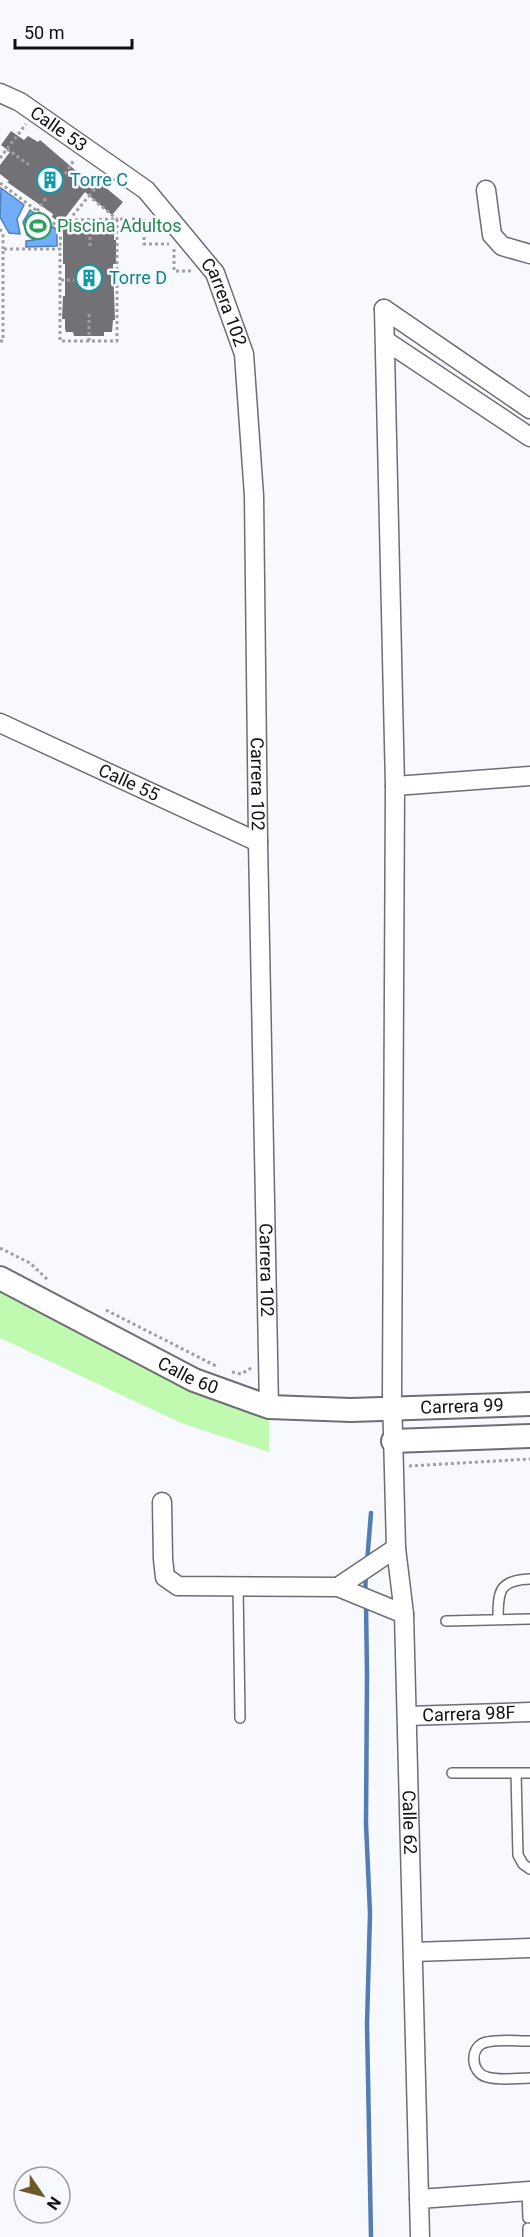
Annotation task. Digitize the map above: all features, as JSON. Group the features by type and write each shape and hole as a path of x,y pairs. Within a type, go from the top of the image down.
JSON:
{"street":[{"name":"Calle 53","path":"0,93 21,102 146,190"},
{"name":"Carrera 102","path":"146,190 215,273 244,354 254,496 269,1407"},
{"path":"486,190 492,235 502,246 530,254"},
{"name":"Calle 62","path":"420,2237 404,1614 396,1548 393,1441 395,786 384,309 530,409"},
{"path":"386,340 530,437"},
{"name":"Calle 55","path":"0,723 258,842"},
{"path":"395,786 530,776"},
{"name":"Calle 60","path":"0,1278 194,1380 269,1407 351,1410 393,1407"},
{"name":"Carrera 99","path":"393,1407 530,1404"},
{"name":"Carrera 99","path":"393,1441 530,1436"},
{"path":"162,1502 165,1577 178,1586 338,1587 404,1614"},
{"path":"338,1587 396,1548"},
{"name":"Carrera 98F","path":"407,1716 530,1712"},
{"path":"413,1952 530,1948"},
{"path":"419,2199 528,2191"}],"lane":[{"path":"498,1619 498,1603 502,1589 513,1580 530,1579"},
{"path":"238,1586 240,1718"},
{"path":"446,1621 530,1618"},
{"path":"452,1773 530,1773"},
{"path":"516,1773 518,1855 523,1864 530,1869"},
{"path":"530,2042 486,2042 476,2049 473,2061 478,2072 488,2078 530,2078"},
{"path":"528,2191 528,2228"}],"path":[{"path":"1,156 28,122"},
{"path":"7,149 29,165"},
{"path":"65,174 77,157"},
{"path":"104,178 61,229 60,341 117,341 117,219"},
{"path":"0,184 61,229"},
{"path":"89,196 117,219"},
{"path":"37,211 46,198"},
{"path":"78,202 82,205"},
{"path":"69,220 144,219 144,244 174,244 174,271 197,271"},
{"path":"90,220 90,246"},
{"path":"0,229 3,234 1,275 3,341 0,341"},
{"path":"3,249 60,249"},
{"path":"60,280 74,280"},
{"path":"89,313 89,341"},
{"path":"0,1248 30,1263 58,1286"},
{"path":"98,1307 222,1369"},
{"path":"231,1372 241,1374 268,1358"},
{"path":"394,1467 530,1459"}],"green space":[{"path":"0,1278 269,1407 269,1452 181,1423 0,1338"}],"water":[{"path":"1,188 24,205 17,219 20,234 9,233 0,217"},
{"name":"Piscina Adultos","path":"30,210 57,230 57,246 26,247 26,241 34,240 27,235 23,222"}],"building":[{"name":"Torre C","path":"11,131 24,140 28,136 38,142 40,140 82,176 84,174 99,185 100,183 123,202 112,215 85,192 61,223 52,217 53,214 7,182 9,181 0,174 0,165 10,152 1,145"},
{"name":"Torre D","path":"63,223 104,223 98,230 114,230 114,240 116,240 116,264 113,264 115,320 113,320 112,332 104,332 104,336 74,336 73,332 66,332 65,319 62,319 63,296 65,296"}],"waterway":[{"path":"367,1562 371,1513"},
{"path":"365,1595 366,1573"},
{"path":"366,1603 366,1824 370,1913 367,2024 371,2237"}],"place":[{"name":"Torre C","path":"50,180"},
{"name":"Piscina Adultos","path":"38,226"},
{"name":"Torre D","path":"89,278"}]}
